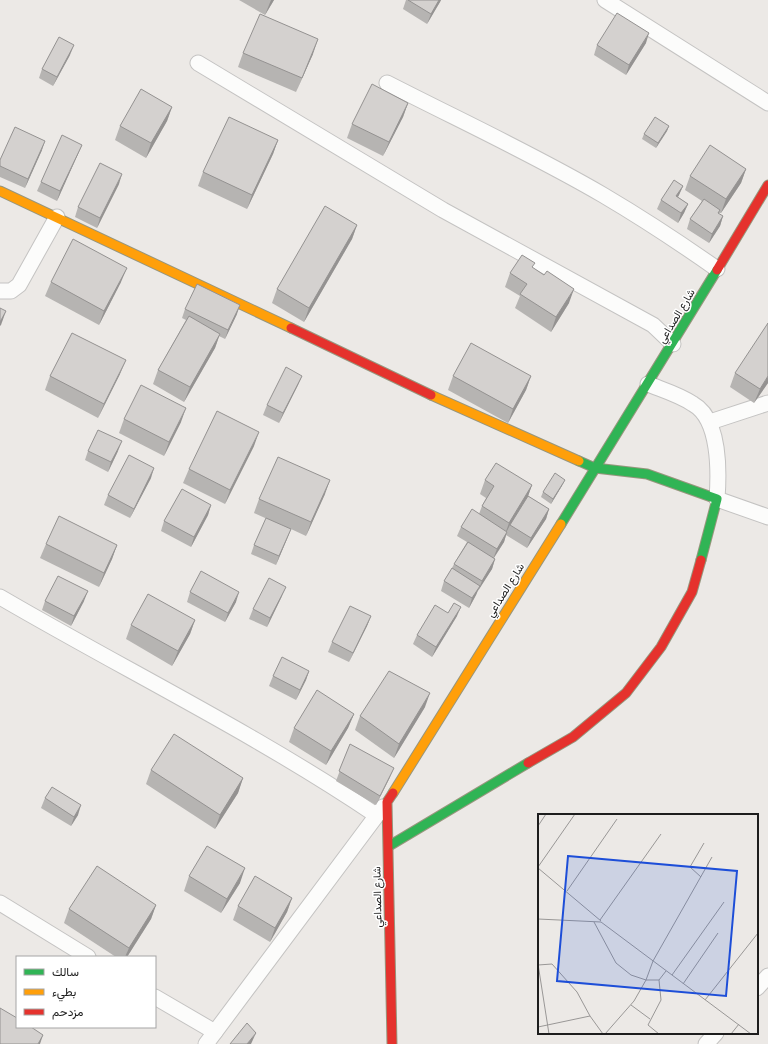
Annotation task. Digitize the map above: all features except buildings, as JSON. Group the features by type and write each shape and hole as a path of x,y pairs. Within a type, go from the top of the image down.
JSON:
{"street":[{"path":"605,0 768,103"},
{"path":"198,63 443,210 653,325 673,344"},
{"path":"387,83 533,156 602,194 657,228 717,269"},
{"name":"شارع الصداعي","path":"392,1044 387,802 673,344 768,185"},
{"path":"0,191 445,401 595,468 647,474 768,517"},
{"path":"0,291 11,291 19,285 57,217"},
{"path":"389,846 573,737 626,693 661,647 692,592 717,499 719,475 715,443 710,422 695,404 648,384"},
{"path":"710,422 768,403"},
{"path":"0,597 156,683 328,782 376,815"},
{"path":"156,998 211,1038 387,802"},
{"path":"0,903 86,956"},
{"path":"758,987 768,976"},
{"path":"706,1044 715,1034"}],"traffic: fast":[{"path":"561,524 717,270"},
{"path":"579,461 595,468 647,474 717,499 701,560"},
{"path":"389,846 528,763"}],"traffic: slow":[{"path":"0,191 291,328"},
{"path":"431,395 579,461"},
{"path":"393,793 561,524"}],"traffic: jam":[{"path":"717,270 768,185"},
{"path":"291,328 431,395"},
{"path":"528,763 573,737 626,693 661,647 692,592 701,560"},
{"path":"392,1044 387,802 393,793"}]}
